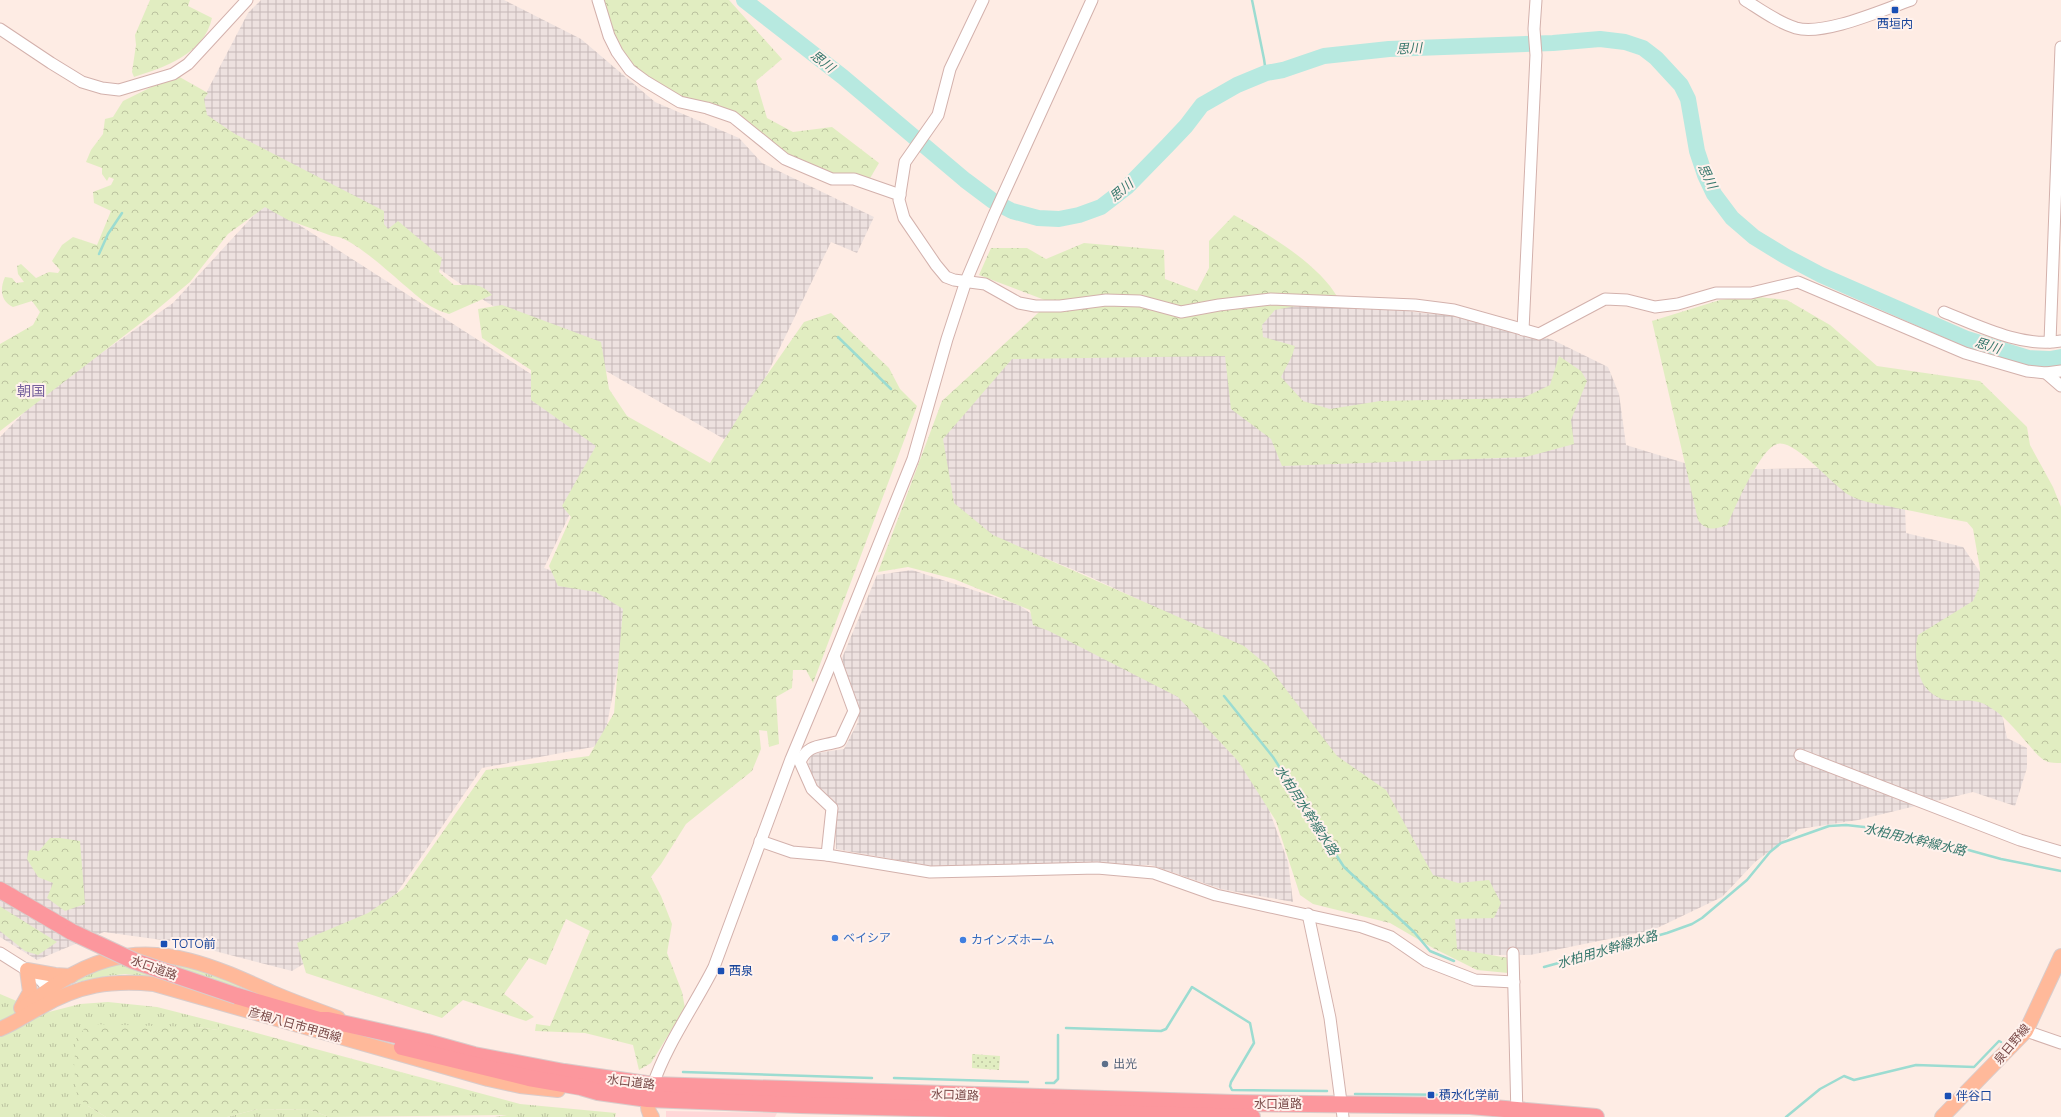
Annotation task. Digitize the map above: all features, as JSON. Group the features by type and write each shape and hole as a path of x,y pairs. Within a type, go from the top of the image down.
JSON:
{"highway":[{"name":"水口道路","path":"0,890 16,901 72,932 134,961 237,996 319,1020 328,1020 489,1058 579,1074 650,1092 823,1106 1252,1117"},
{"name":"水口道路","path":"319,1020 327,1026 442,1058 598,1092 1234,1103 1342,1111 1402,1104 1517,1113 1596,1117"}],"main road":[{"name":"彦根八日市甲西線","path":"0,1028 13,1024 49,989 83,969 107,959 146,954 180,957 212,966 315,1010 349,1022 383,1031 388,1034"},
{"name":"泉日野線","path":"1942,1117 2026,1031 2061,956"},
{"path":"33,1003 27,970 71,976"},
{"name":"彦根八日市甲西線","path":"0,1028 17,1013 33,1003 83,987 110,982 154,984 488,1079 520,1086 581,1093 598,1092"},
{"path":"49,989 83,987"},
{"path":"650,1092 647,1111 652,1117"}],"street":[{"path":"0,29 82,82 102,88 119,90 173,74 188,64 247,0"},
{"path":"598,0 609,36 617,52 630,70 645,81 680,102 707,108 733,117 785,159 832,179 854,179 900,195"},
{"path":"983,0 950,69 938,114 930,128 910,152 905,162 899,200 904,218 946,277 954,280 985,284 1019,303 1035,306 1060,306 1106,300 1140,301 1181,312 1245,301 1302,299 1415,305 1454,310 1539,334 1605,299 1626,300 1655,308 1678,304 1716,293 1751,293 1798,282 1965,353 2026,371 2046,373 2061,371"},
{"path":"650,1092 659,1069 714,967 760,841 795,761 834,656 913,458 947,339 966,281 1006,188 1092,0"},
{"path":"1523,330 1536,55 1534,29 1536,0"},
{"path":"1745,0 1775,19 1797,28 1817,29 1838,25 1910,0"},
{"path":"1944,312 1985,329 2029,342 2056,342 2061,47"},
{"path":"2046,373 2061,386"},
{"path":"795,761 811,748 840,741 854,711 834,656"},
{"path":"1800,755 2020,840 2061,852"},
{"path":"795,761 812,789 832,808 827,855"},
{"path":"760,841 792,852 827,855 891,867 930,872 1097,868 1142,871 1165,877 1216,895 1362,927 1391,937 1426,961 1475,980 1514,982"},
{"path":"1308,914 1330,1018 1342,1111"},
{"path":"0,953 27,970 49,989"},
{"path":"1513,953 1517,1113"},
{"path":"2026,1031 2061,1043"}],"shaded area":[{"path":"261,0 504,0 581,39 655,102 739,138 762,163 874,217 857,253 831,242 744,422 724,439 488,303 399,241 206,119 203,99 248,13"},
{"path":"265,203 612,426 544,568 631,600 603,745 482,768 381,916 292,971 184,943 104,932 37,960 0,937 0,437 40,396 173,303"},
{"path":"1281,304 1388,308 1422,313 1463,316 1553,340 1608,367 1619,394 1626,445 1707,470 1827,468 1902,434 1906,533 1963,547 1984,578 1991,662 2007,738 2027,748 2027,768 2015,806 1973,792 1858,820 1799,829 1755,862 1722,897 1653,930 1530,955 1457,955 1337,760 1240,647 1084,574 989,535 951,504 941,439 1011,357"},
{"path":"912,570 1019,605 1063,637 1178,695 1260,785 1288,862 1293,902 1221,889 1151,865 931,866 836,849 835,804 816,787 807,772 810,754 844,749 858,722 842,658 877,575"},
{"path":"666,1111 777,1113 775,1117 666,1117"}],"green space":[{"path":"150,0 190,0 188,6 212,18 208,30 201,41 192,50 182,57 158,69 134,77 132,72 136,45 135,35"},
{"path":"603,0 729,0 782,59 756,81 767,118 793,132 832,127 879,163 869,180 832,173 784,154 750,125 679,97 636,71 617,44"},
{"path":"176,75 208,93 204,99 207,115 235,134 384,211 384,224 388,229 398,221 442,258 439,272 454,285 479,286 484,288 492,295 449,314 440,311 422,300 368,254 354,245 342,238 332,236 288,220 265,207 228,234 190,282 142,322 0,431 0,344 33,325 40,312 32,301 13,307 3,298 2,285 5,277 12,278 16,283 24,282 18,274 17,266 21,264 36,278 49,272 58,273 60,270 52,261 62,245 73,237 97,245 111,211 94,203 93,192 111,185 114,179 109,177 107,181 102,174 102,168 86,162 91,150 103,134 105,119 113,117 123,101"},
{"path":"1234,215 1262,231 1306,262 1319,273 1338,298 1275,310 1262,325 1263,337 1295,346 1292,356 1281,377 1303,401 1330,409 1380,401 1523,398 1550,385 1559,356 1581,371 1587,381 1571,420 1574,444 1526,457 1282,466 1271,439 1231,409 1225,356 1012,359 943,439 954,503 993,535 1244,646 1268,666 1337,756 1386,790 1433,875 1458,883 1489,880 1501,903 1494,918 1455,919 1457,949 1508,958 1519,964 1518,974 1477,970 1433,948 1390,923 1313,904 1300,895 1276,821 1238,761 1178,697 1049,631 1033,625 1030,610 954,579 908,567 878,572 942,401 1050,302 979,275 991,248 1027,248 1046,259 1084,243 1164,250 1165,279 1197,291 1209,268 1209,241"},
{"path":"1749,296 1787,300 1830,325 1877,366 1980,381 2027,427 2030,445 2053,487 2061,507 2061,763 2049,762 2041,758 2008,722 1986,705 1978,702 1940,698 1933,695 1926,688 1920,677 1916,655 1918,635 1973,601 1979,587 1980,569 1973,529 1967,522 1854,498 1842,490 1803,455 1784,444 1777,444 1770,448 1763,456 1742,493 1727,525 1714,529 1707,528 1698,520 1652,321 1720,300"},
{"path":"502,305 601,342 609,389 627,416 710,463 744,408 804,322 831,313 889,368 900,389 917,406 813,683 806,670 793,670 792,688 776,697 779,744 769,747 767,731 759,730 761,749 752,771 686,824 651,877 661,896 672,924 667,953 682,992 685,1008 651,1063 639,1070 633,1045 585,1033 535,1031 536,1024 550,1026 590,931 566,919 546,965 529,958 504,994 534,1017 526,1021 463,1000 442,1018 306,973 297,943 368,913 403,889 486,770 589,756 614,713 623,609 596,592 558,586 549,566 571,517 562,506 596,446 531,400 531,370 482,338 478,309"},
{"path":"50,838 80,841 85,904 65,911 47,898 53,883 38,877 27,859 29,850 39,851"},
{"path":"0,906 57,942 38,955 25,951 0,931"},
{"path":"180,959 313,1011 232,1002 151,977 125,974 73,983 70,978 111,961"},
{"path":"0,994 45,1013 80,1004 108,1002 157,1007 220,1023 218,1030 197,1027 88,1106 106,1117 0,1117"},
{"path":"220,1023 397,1071 506,1108 507,1115 329,1117 311,1110 258,1109 227,1117 106,1117 88,1106 77,1096 74,1067 76,1039 88,1024 197,1027 218,1030"},
{"path":"972,1054 1000,1056 999,1070 972,1068"},
{"path":"397,1071 520,1104 616,1113 615,1117 495,1117 507,1115"},
{"path":"258,1109 311,1110 329,1117 227,1117"}],"waterway":[{"name":"思川","path":"744,0 843,77 965,180 993,201 1012,211 1038,218 1059,219 1079,215 1101,207 1127,187 1186,126 1202,105 1237,85 1266,73 1283,70 1324,56 1389,49 1553,43 1600,39 1625,42 1643,48 1656,58 1681,85 1688,99 1697,151 1705,175 1714,194 1732,218 1754,237 1785,256 1821,275 1967,339 2028,358 2050,359 2061,357"},
{"path":"1252,0 1266,73"},
{"name":"水柏用水幹線水路","path":"99,254 108,234 122,213"},
{"name":"水柏用水幹線水路","path":"838,337 891,389"},
{"name":"水柏用水幹線水路","path":"1224,696 1273,757 1344,867 1414,932 1430,951 1454,961"},
{"name":"水柏用水幹線水路","path":"1544,967 1667,933 1692,924 1702,918 1747,880 1770,852 1781,843 1829,826 1846,825 1882,829 1936,841 2001,859 2061,871"},
{"path":"1066,1028 1161,1031 1166,1029 1192,987 1250,1023 1254,1043 1231,1082 1230,1086 1232,1090 1327,1091"},
{"path":"1046,1083 1054,1083 1058,1079 1058,1035"},
{"path":"1786,1117 1820,1089 1844,1076 1854,1080 1916,1065 1974,1067 1999,1041 2001,1042"},
{"path":"683,1072 872,1078"},
{"path":"894,1078 1028,1082"},
{"path":"1355,1094 1470,1095"}],"place":[{"name":"西垣内","path":"1895,10"},
{"name":"ベイシア","path":"835,938"},
{"name":"カインズホーム","path":"963,940"},
{"name":"TOTO前","path":"164,944"},
{"name":"西泉","path":"721,971"},
{"name":"出光","path":"1105,1064"},
{"name":"積水化学前","path":"1431,1095"},
{"name":"伴谷口","path":"1948,1096"}],"district":[{"name":"朝国","path":"31,391"}]}
